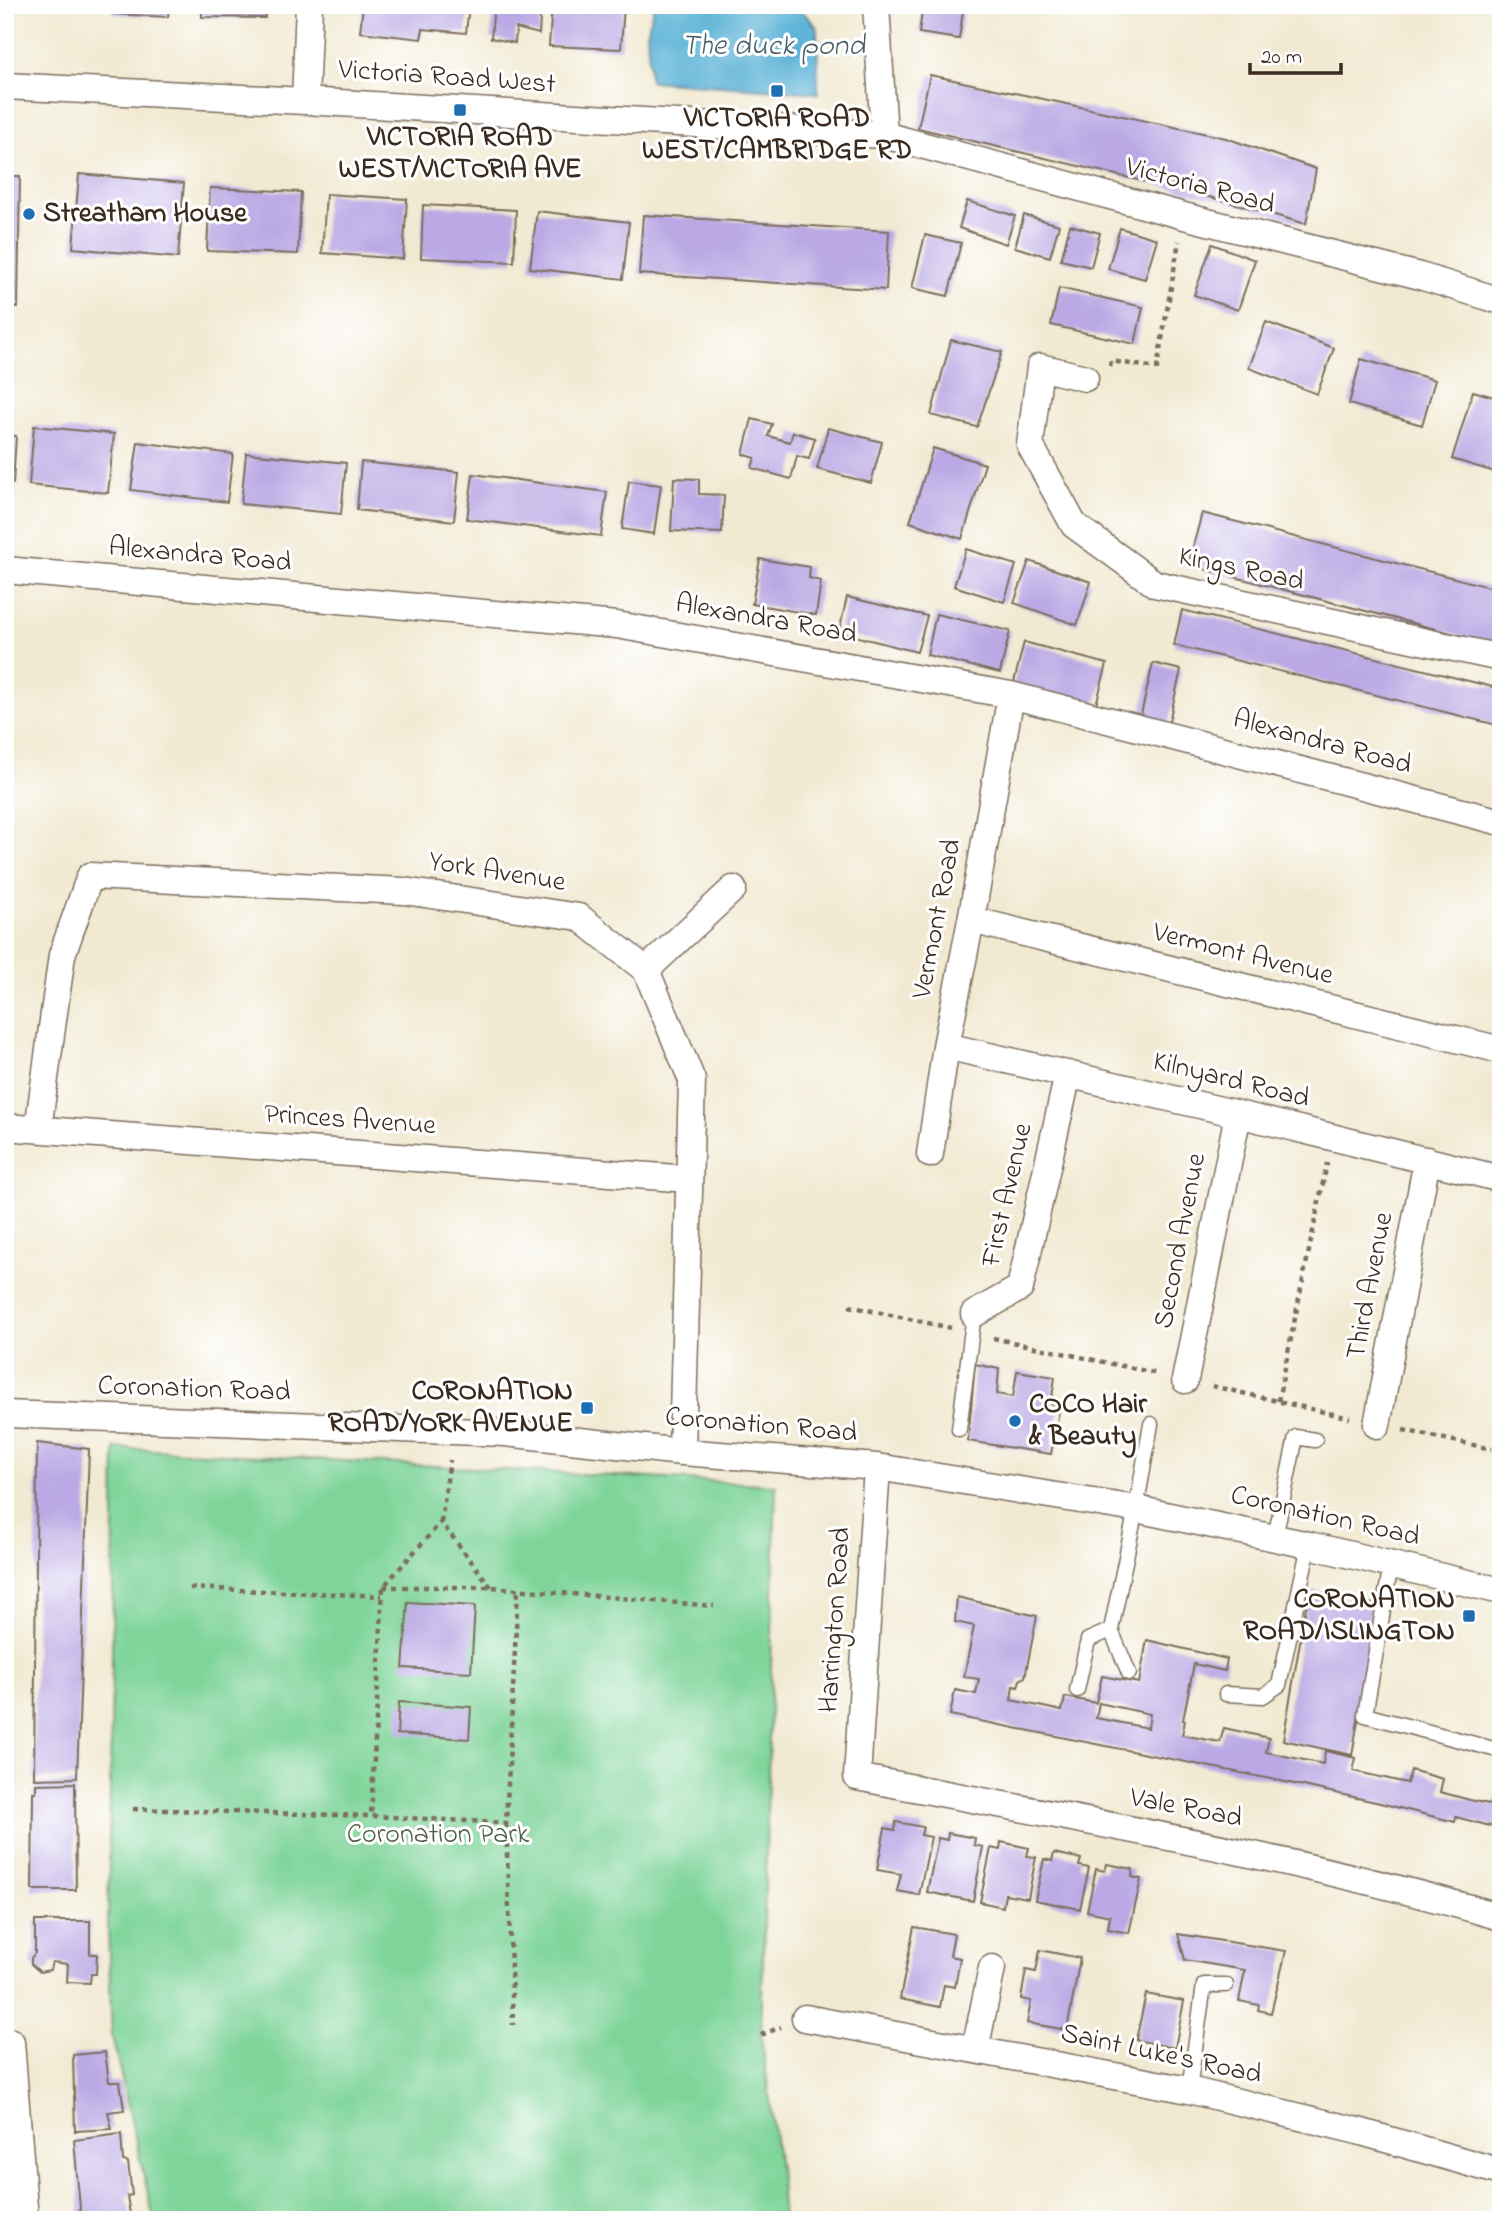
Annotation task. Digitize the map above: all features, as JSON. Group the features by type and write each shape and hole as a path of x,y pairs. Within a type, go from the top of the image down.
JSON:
{"street":[{"path":"305,101 309,5"},
{"path":"876,5 884,135"},
{"name":"Victoria Road West","path":"5,86 884,135"},
{"name":"Victoria Road","path":"884,135 1420,276 1501,301"},
{"name":"Kings Road","path":"1085,378 1040,367 1030,444 1074,525 1155,584 1501,658"},
{"name":"Alexandra Road","path":"5,570 618,625 1011,695 1501,822"},
{"name":"Vermont Road","path":"930,1154 946,1046 1011,695"},
{"name":"York Avenue","path":"37,1129 62,955 90,876 404,891 579,917 646,970 692,1080 682,1452"},
{"path":"646,970 733,889"},
{"name":"Vermont Avenue","path":"971,920 1501,1050"},
{"name":"Kilnyard Road","path":"946,1046 1501,1179"},
{"name":"First Avenue","path":"974,1314 1020,1288 1068,1074"},
{"name":"Second Avenue","path":"1185,1380 1238,1114"},
{"name":"Princes Avenue","path":"5,1127 689,1179"},
{"name":"Third Avenue","path":"1377,1424 1427,1160"},
{"name":"Coronation Road","path":"5,1414 505,1433 682,1452 877,1466 1136,1509 1275,1537 1501,1591"},
{"name":"Harrington Road","path":"857,1777 877,1466"},
{"name":"Vale Road","path":"857,1777 1284,1860 1408,1890 1501,1917"},
{"path":"975,2050 992,1968"},
{"name":"Saint Luke's Road","path":"805,2018 1189,2090 1359,2131 1501,2172"},
{"path":"8,2042 25,2220"}],"lane":[{"name":"First Avenue","path":"959,1429 974,1314"},
{"path":"1129,1673 1111,1630 1151,1424"},
{"path":"1275,1537 1296,1437 1315,1440"},
{"path":"1226,1694 1262,1696 1279,1685 1309,1545"},
{"path":"1391,1564 1365,1715 1501,1751"},
{"path":"1077,1690 1088,1640 1111,1630"},
{"path":"1189,2090 1204,1985 1226,1985"}],"path":[{"path":"1085,378 1107,382 1111,361 1157,368 1184,216"},
{"path":"1278,1401 1333,1138"},
{"path":"371,1816 383,1587 441,1522 454,1431"},
{"path":"441,1522 491,1587"},
{"path":"383,1587 491,1587 713,1606"},
{"path":"190,1588 382,1596"},
{"path":"513,2025 506,1823 517,1590"},
{"path":"133,1809 506,1823"}],"green space":[{"name":"Coronation Park","path":"115,1448 776,1485 761,2035 779,2168 783,2220 154,2220 112,2036 108,1927"}],"water":[{"name":"The duck pond","path":"654,5 796,5 817,27 818,93 650,81 647,34"}],"building":[{"path":"113,5 169,5 168,17 113,14"},
{"path":"202,5 265,5 265,18 202,17"},
{"path":"363,5 469,5 466,33 423,29 421,39 360,32"},
{"path":"494,5 541,5 539,34 516,28 515,43 491,38"},
{"path":"552,5 624,5 621,49 549,46"},
{"path":"923,5 964,5 959,39 919,33"},
{"path":"930,75 1226,138 1316,169 1306,224 1226,201 918,128"},
{"path":"79,174 184,183 178,258 73,248"},
{"path":"5,176 20,176 18,308 5,307"},
{"path":"210,188 301,192 298,254 207,251"},
{"path":"326,194 407,199 403,259 322,253"},
{"path":"967,201 1015,216 1006,244 959,228"},
{"path":"423,205 516,210 514,262 421,258"},
{"path":"537,211 629,222 623,279 530,268"},
{"path":"643,215 889,231 886,290 639,274"},
{"path":"1024,215 1059,225 1050,257 1015,247"},
{"path":"1070,225 1100,233 1091,267 1061,260"},
{"path":"1120,228 1157,239 1145,279 1108,269"},
{"path":"925,235 961,243 948,296 912,288"},
{"path":"1212,244 1255,260 1238,310 1194,295"},
{"path":"1059,288 1143,307 1135,344 1051,325"},
{"path":"1266,322 1334,348 1317,394 1249,368"},
{"path":"951,340 1002,352 977,427 931,415"},
{"path":"1361,359 1435,380 1422,425 1349,404"},
{"path":"1473,391 1501,399 1501,474 1452,459"},
{"path":"752,419 772,424 768,436 790,442 793,432 815,438 809,459 797,456 791,479 752,468 755,458 743,454"},
{"path":"34,426 114,434 108,493 29,485"},
{"path":"828,428 882,442 871,483 817,469"},
{"path":"5,435 16,436 13,484 5,483"},
{"path":"138,442 233,454 227,502 131,490"},
{"path":"933,448 985,464 962,539 910,522"},
{"path":"246,453 346,463 341,514 241,504"},
{"path":"361,462 459,472 454,521 357,510"},
{"path":"473,474 607,492 601,536 467,519"},
{"path":"674,478 699,479 699,494 724,495 722,533 671,531"},
{"path":"629,481 661,485 654,534 622,529"},
{"path":"1202,513 1501,590 1501,646 1188,565"},
{"path":"966,549 1016,565 1004,602 954,586"},
{"path":"760,559 810,567 809,578 821,581 816,615 752,604"},
{"path":"1029,561 1091,582 1077,625 1014,603"},
{"path":"847,597 927,616 917,652 839,632"},
{"path":"1182,610 1501,689 1501,726 1174,645"},
{"path":"936,614 1010,631 1000,673 927,655"},
{"path":"1024,642 1107,664 1095,708 1013,686"},
{"path":"1153,663 1181,670 1167,730 1139,723"},
{"path":"975,1364 999,1369 997,1394 1013,1397 1017,1371 1055,1377 1051,1404 1060,1406 1051,1454 968,1441"},
{"path":"37,1443 89,1449 77,1778 34,1779"},
{"path":"1309,1590 1378,1605 1352,1755 1283,1740"},
{"path":"957,1597 1037,1616 1025,1677 1020,1680 1018,1687 1013,1686 1011,1700 1062,1711 1065,1697 1096,1703 1102,1676 1139,1683 1147,1640 1227,1659 1225,1671 1194,1664 1182,1735 1220,1742 1224,1728 1269,1738 1266,1752 1323,1764 1325,1751 1356,1758 1353,1771 1407,1783 1411,1770 1443,1779 1440,1792 1470,1800 1494,1805 1498,1792 1501,1792 1501,1829 1456,1817 1455,1822 1281,1781 950,1715 955,1690 976,1694 979,1679 964,1677 974,1626 955,1622","holes":["1099,1703 1150,1714 1148,1728 1096,1718"]},
{"path":"408,1602 475,1606 471,1672 403,1668"},
{"path":"399,1702 471,1707 469,1739 397,1734"},
{"path":"75,1783 76,1890 32,1890 33,1792 36,1792 36,1784"},
{"path":"896,1822 923,1827 921,1835 931,1837 919,1895 897,1891 901,1874 877,1870 885,1828 895,1830"},
{"path":"948,1833 975,1838 974,1845 983,1847 973,1901 927,1892 938,1838 947,1840"},
{"path":"1001,1842 1029,1848 1027,1856 1036,1857 1028,1898 1005,1894 1003,1907 980,1902 991,1848 1000,1850"},
{"path":"1054,1853 1081,1859 1079,1866 1089,1868 1080,1909 1035,1900 1044,1859 1052,1861"},
{"path":"1107,1864 1133,1869 1132,1877 1141,1879 1129,1933 1108,1929 1110,1916 1087,1911 1096,1869 1105,1871"},
{"path":"35,1921 90,1921 90,1954 97,1954 96,1974 91,1974 90,1983 67,1982 68,1964 52,1962 50,1970 40,1972 31,1964 35,1953"},
{"path":"914,1927 954,1934 950,1956 960,1958 955,1987 944,1985 940,2007 900,1999"},
{"path":"1178,1934 1286,1951 1271,2013 1258,2010 1259,2005 1239,2001 1245,1970 1185,1960"},
{"path":"1040,1950 1080,1958 1067,2030 1027,2023 1031,2001 1021,1999 1026,1970 1036,1972"},
{"path":"1146,1994 1184,2001 1175,2048 1136,2040"},
{"path":"105,2052 109,2082 120,2082 124,2110 108,2112 112,2129 75,2131 73,2055"},
{"path":"121,2134 123,2161 128,2162 132,2195 127,2196 131,2220 81,2220 74,2140"}],"place":[{"name":"VICTORIA ROAD WEST/CAMBRIDGE RD","path":"777,91"},
{"name":"VICTORIA ROAD WEST/VICTORIA AVE","path":"460,110"},
{"name":"Streatham House","path":"29,214"},
{"name":"CORONATION ROAD/YORK AVENUE","path":"587,1408"},
{"name":"COCO Hair & Beauty","path":"1015,1421"},
{"name":"CORONATION ROAD/ISLINGTON","path":"1469,1616"}]}
